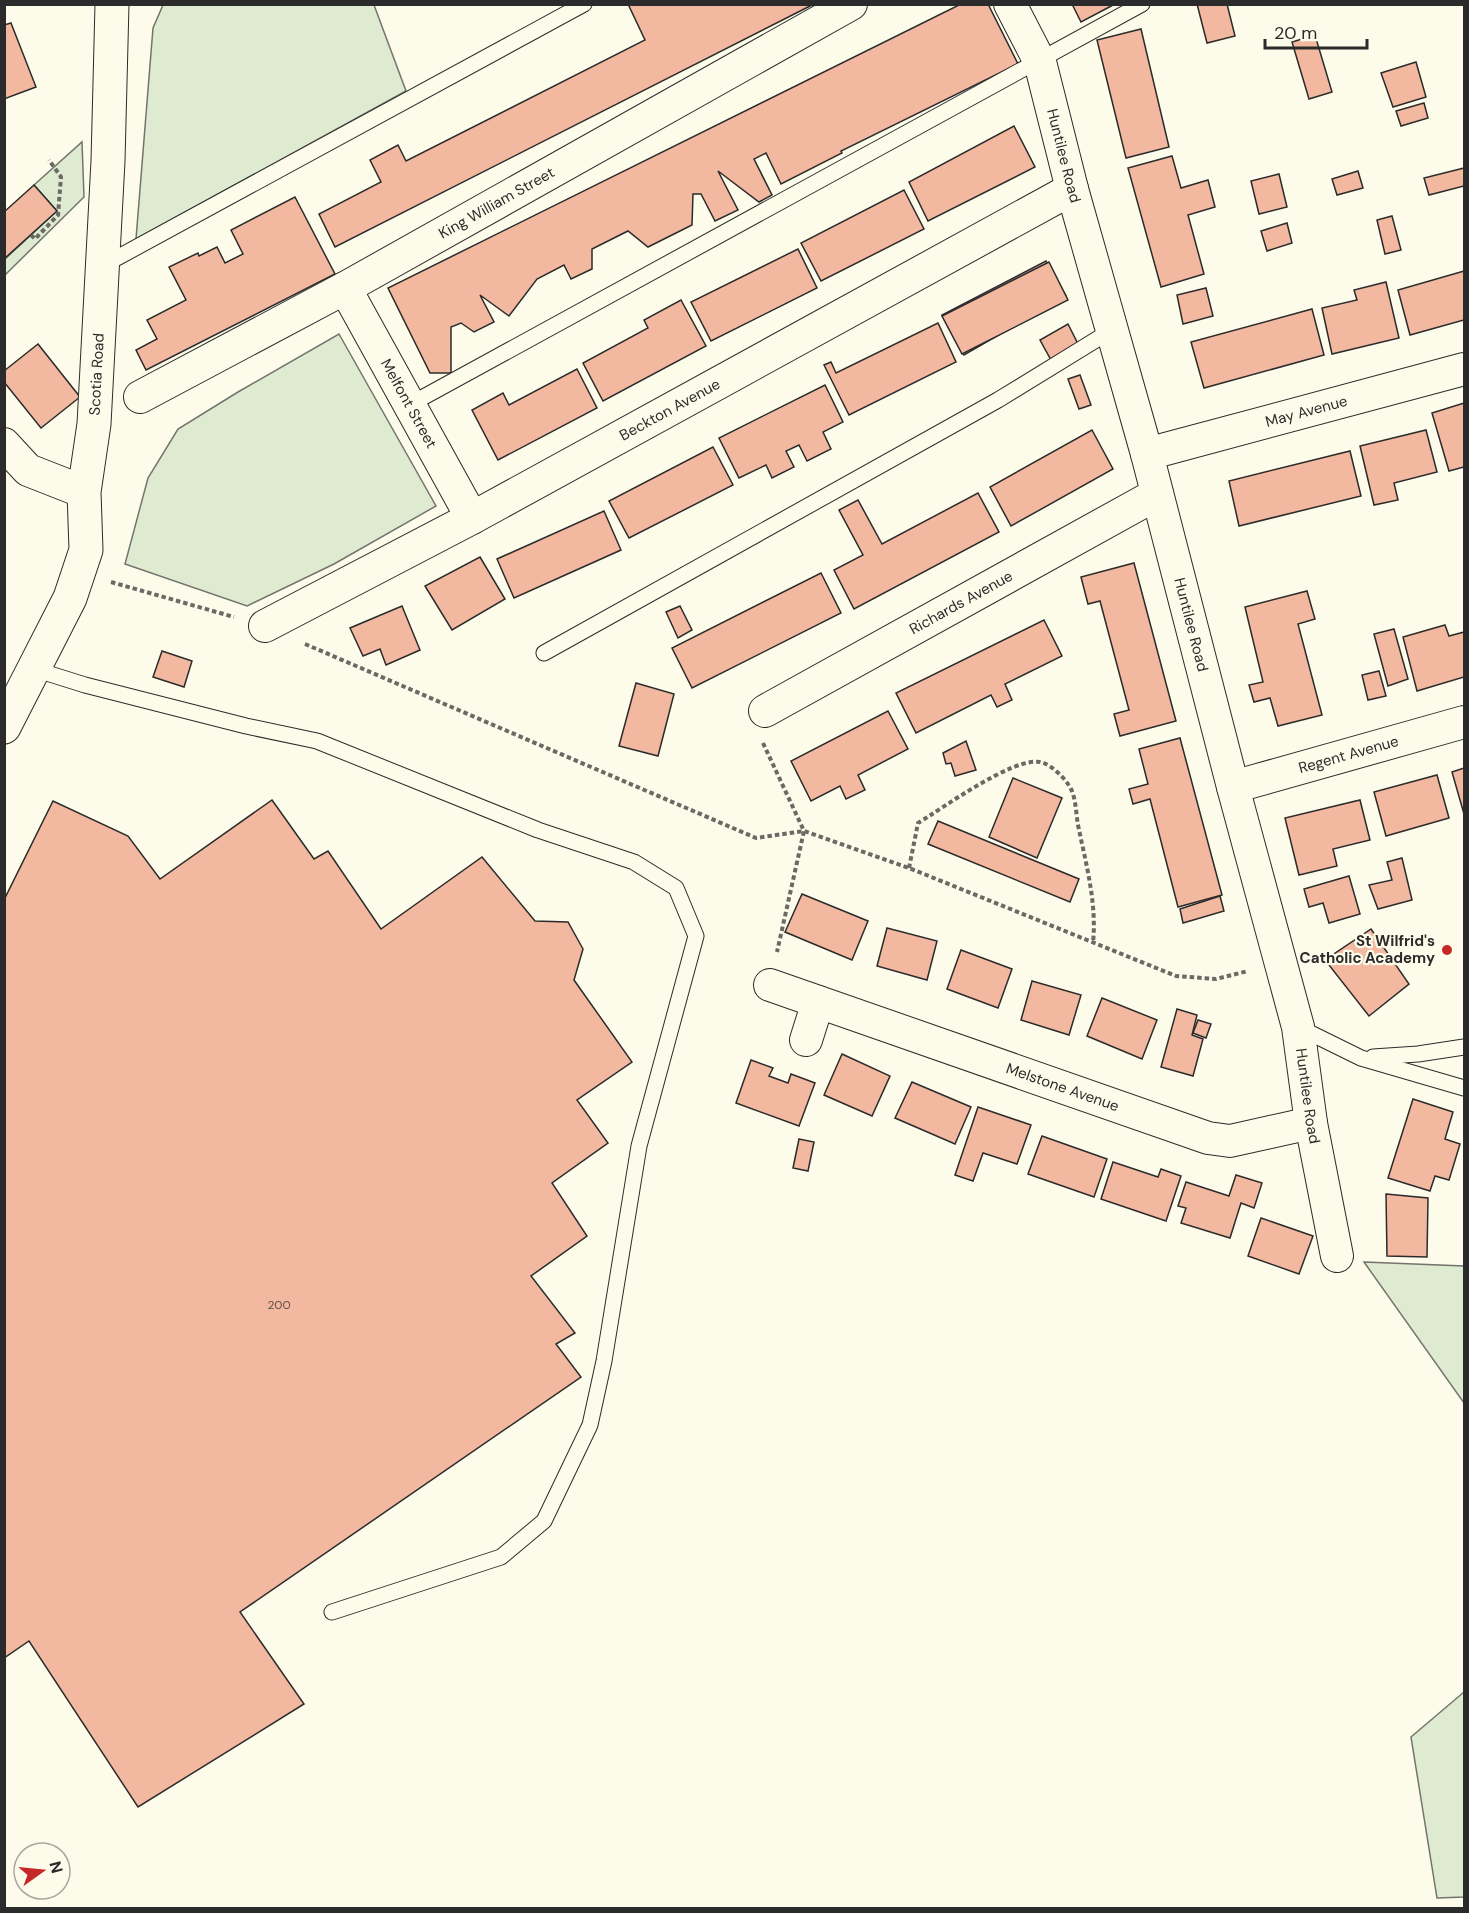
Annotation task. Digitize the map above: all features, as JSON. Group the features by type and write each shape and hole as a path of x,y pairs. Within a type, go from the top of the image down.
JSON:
{"main road":[{"name":"Scotia Road","path":"4,727 70,598 86,550 84,492 94,424 108,161 112,4"}],"street":[{"name":"King William Street","path":"140,397 345,288 851,4"},
{"name":"Huntilee Road","path":"1010,4 1040,62 1072,189 1147,453 1233,787 1298,1027 1311,1123 1337,1256"},
{"name":"Beckton Avenue","path":"265,626 472,518 1072,189"},
{"name":"Melfont Street","path":"345,288 472,518"},
{"name":"May Avenue","path":"1147,453 1464,369"},
{"path":"4,444 28,470 84,492"},
{"name":"Richards Avenue","path":"765,711 1157,494"},
{"name":"Regent Avenue","path":"1233,787 1464,722"},
{"name":"Melstone Avenue","path":"770,985 1208,1138 1230,1142 1311,1123"},
{"path":"806,1040 818,1002"}],"lane":[{"path":"102,266 584,4"},
{"path":"409,405 1040,62 1142,4"},
{"path":"544,653 998,400 1112,330"},
{"path":"34,669 131,697 317,741 538,830 634,862 676,888 696,936 639,1146 604,1360 590,1425 544,1521 501,1557 332,1612"},
{"path":"1298,1027 1361,1058 1464,1088"},
{"path":"1361,1058 1418,1054 1464,1047"}],"path":[{"path":"31,235 35,239 58,215 60,177 49,160"},
{"path":"79,573 265,626 756,838 804,831 909,868 1176,976 1216,979 1280,962"},
{"path":"765,711 752,719 804,831 770,985"},
{"path":"909,868 918,823 992,777 1021,764 1041,762 1060,775 1071,790 1090,885 1095,921 1093,943"}],"green space":[{"path":"163,5 374,5 406,91 136,239 153,28"},
{"path":"82,142 84,197 5,275 5,259 57,211 34,185"},
{"path":"339,334 436,506 334,564 247,606 125,564 148,478 178,429"},
{"path":"1364,1262 1464,1266 1464,1403"},
{"path":"1464,1692 1464,1897 1437,1898 1411,1737"}],"building":[{"path":"628,4 814,4 335,247 319,214 381,182 370,160 398,145 406,161 645,40"},
{"path":"961,4 988,4 1018,64 841,151 842,153 781,184 766,153 754,159 772,195 759,202 718,171 738,210 715,221 701,194 693,194 692,225 648,247 628,231 592,249 592,269 571,279 564,265 537,279 509,316 480,295 494,322 474,332 461,323 451,327 451,373 430,373 388,288"},
{"path":"1072,4 1115,4 1081,22"},
{"path":"1197,4 1227,4 1235,36 1207,43"},
{"path":"11,23 36,87 4,99 4,25"},
{"path":"1141,29 1169,147 1126,158 1097,40"},
{"path":"1315,35 1332,92 1309,99 1292,42"},
{"path":"1416,62 1426,97 1393,107 1381,73"},
{"path":"1424,103 1428,118 1401,126 1396,111"},
{"path":"1014,126 1035,167 928,221 909,182"},
{"path":"1172,156 1181,188 1208,180 1215,207 1188,215 1204,274 1161,287 1128,168"},
{"path":"1464,168 1464,186 1429,195 1424,178"},
{"path":"1358,171 1363,188 1337,195 1332,179"},
{"path":"1279,174 1287,207 1259,214 1251,181"},
{"path":"34,185 57,211 4,259 4,212"},
{"path":"904,190 924,229 821,281 801,243"},
{"path":"295,197 335,274 146,370 136,350 157,339 147,320 186,300 169,267 217,247 225,263 243,254 231,230"},
{"path":"1392,216 1401,250 1385,254 1377,220"},
{"path":"1287,223 1292,243 1267,251 1261,231"},
{"path":"798,249 817,288 711,341 691,302"},
{"path":"1046,261 1066,296 964,355 942,315"},
{"path":"1049,262 1068,300 962,354 942,316"},
{"path":"1464,271 1464,320 1410,335 1398,290"},
{"path":"1386,282 1399,338 1332,354 1322,308 1357,300 1354,290"},
{"path":"1206,288 1213,316 1183,324 1177,295"},
{"path":"681,300 706,346 603,401 583,363 648,328 644,320"},
{"path":"1312,309 1324,355 1204,388 1191,342"},
{"path":"938,323 956,362 849,415 824,365 831,362 836,373"},
{"path":"1068,324 1079,346 1051,360 1040,340"},
{"path":"38,344 80,397 41,428 4,382 4,371"},
{"path":"577,369 597,408 498,460 472,410 503,393 509,405"},
{"path":"1080,375 1091,405 1079,409 1068,379"},
{"path":"825,385 843,422 823,432 831,449 807,461 799,445 786,451 794,467 772,478 766,465 739,478 719,438"},
{"path":"1464,403 1464,467 1449,471 1432,413"},
{"path":"1092,430 1113,469 1011,526 990,487"},
{"path":"1426,430 1437,472 1394,483 1398,500 1374,505 1360,446"},
{"path":"713,447 733,485 629,538 609,501"},
{"path":"1350,451 1361,496 1239,526 1229,481"},
{"path":"978,493 999,532 854,609 834,570 863,555 839,510 858,500 882,544"},
{"path":"604,511 621,550 514,598 497,559"},
{"path":"480,557 505,599 452,630 425,586"},
{"path":"1134,563 1176,721 1120,736 1114,714 1129,710 1100,601 1088,604 1081,577"},
{"path":"821,573 841,613 692,688 672,648"},
{"path":"1307,591 1315,619 1298,624 1322,715 1278,726 1270,698 1254,702 1249,685 1263,682 1245,607"},
{"path":"402,606 420,650 386,665 380,649 363,656 350,628"},
{"path":"680,606 692,630 678,638 666,612"},
{"path":"1044,620 1062,656 1005,684 1012,700 997,707 991,695 916,733 896,693"},
{"path":"1445,625 1449,636 1464,632 1464,677 1417,691 1403,637"},
{"path":"1394,629 1408,679 1388,686 1374,634"},
{"path":"162,651 192,661 184,687 153,677"},
{"path":"1379,671 1386,696 1368,700 1362,675"},
{"path":"636,683 674,694 658,756 619,746"},
{"path":"888,711 908,749 858,775 865,790 846,799 840,786 811,801 791,761"},
{"path":"1180,738 1222,895 1178,907 1150,799 1133,804 1129,789 1148,784 1139,749"},
{"path":"966,741 976,770 955,776 951,763 946,764 943,753"},
{"path":"1464,768 1464,814 1452,772"},
{"path":"1437,775 1449,818 1386,836 1374,792"},
{"path":"1013,778 1062,798 1037,858 989,837"},
{"path":"272,800 314,859 328,851 381,929 482,857 535,921 568,922 583,949 574,980 632,1062 577,1100 608,1143 552,1183 587,1236 531,1276 575,1333 556,1344 581,1377 240,1612 304,1704 138,1807 29,1641 4,1658 4,900 53,801 128,836 160,879"},
{"path":"1360,800 1370,840 1333,849 1337,866 1299,875 1285,818"},
{"path":"938,821 1079,879 1070,902 928,844"},
{"path":"1402,858 1412,900 1378,909 1369,885 1392,880 1387,862"},
{"path":"1349,876 1360,914 1329,923 1323,903 1309,907 1304,889"},
{"path":"802,894 868,921 852,960 785,932"},
{"path":"1220,896 1224,911 1183,923 1180,909"},
{"path":"887,928 937,941 927,980 877,966"},
{"path":"1371,929 1409,984 1369,1016 1325,960"},
{"path":"961,950 1012,969 998,1008 947,989"},
{"path":"1032,981 1081,995 1069,1035 1021,1020"},
{"path":"1102,998 1157,1020 1142,1059 1087,1036"},
{"path":"1177,1009 1197,1015 1192,1035 1203,1039 1193,1076 1161,1067"},
{"path":"1198,1020 1211,1024 1206,1038 1193,1033"},
{"path":"842,1054 890,1076 872,1116 824,1095"},
{"path":"751,1060 773,1068 769,1076 788,1083 791,1074 815,1083 799,1126 736,1103"},
{"path":"912,1082 971,1107 955,1144 895,1118"},
{"path":"1413,1099 1453,1112 1445,1139 1460,1144 1449,1180 1435,1176 1430,1191 1388,1178"},
{"path":"978,1107 1031,1125 1017,1164 983,1153 973,1181 955,1175"},
{"path":"1042,1136 1107,1159 1094,1197 1028,1174"},
{"path":"799,1139 814,1142 808,1171 793,1168"},
{"path":"1113,1162 1158,1177 1161,1169 1181,1176 1166,1221 1101,1199"},
{"path":"1236,1175 1262,1183 1254,1208 1241,1203 1230,1238 1181,1223 1186,1208 1178,1206 1186,1182 1229,1196"},
{"path":"1386,1194 1428,1198 1427,1257 1387,1256"},
{"path":"1261,1218 1313,1236 1299,1274 1248,1256"}],"place":[{"name":"St Wilfrid's Catholic Academy","path":"1447,950"}]}
